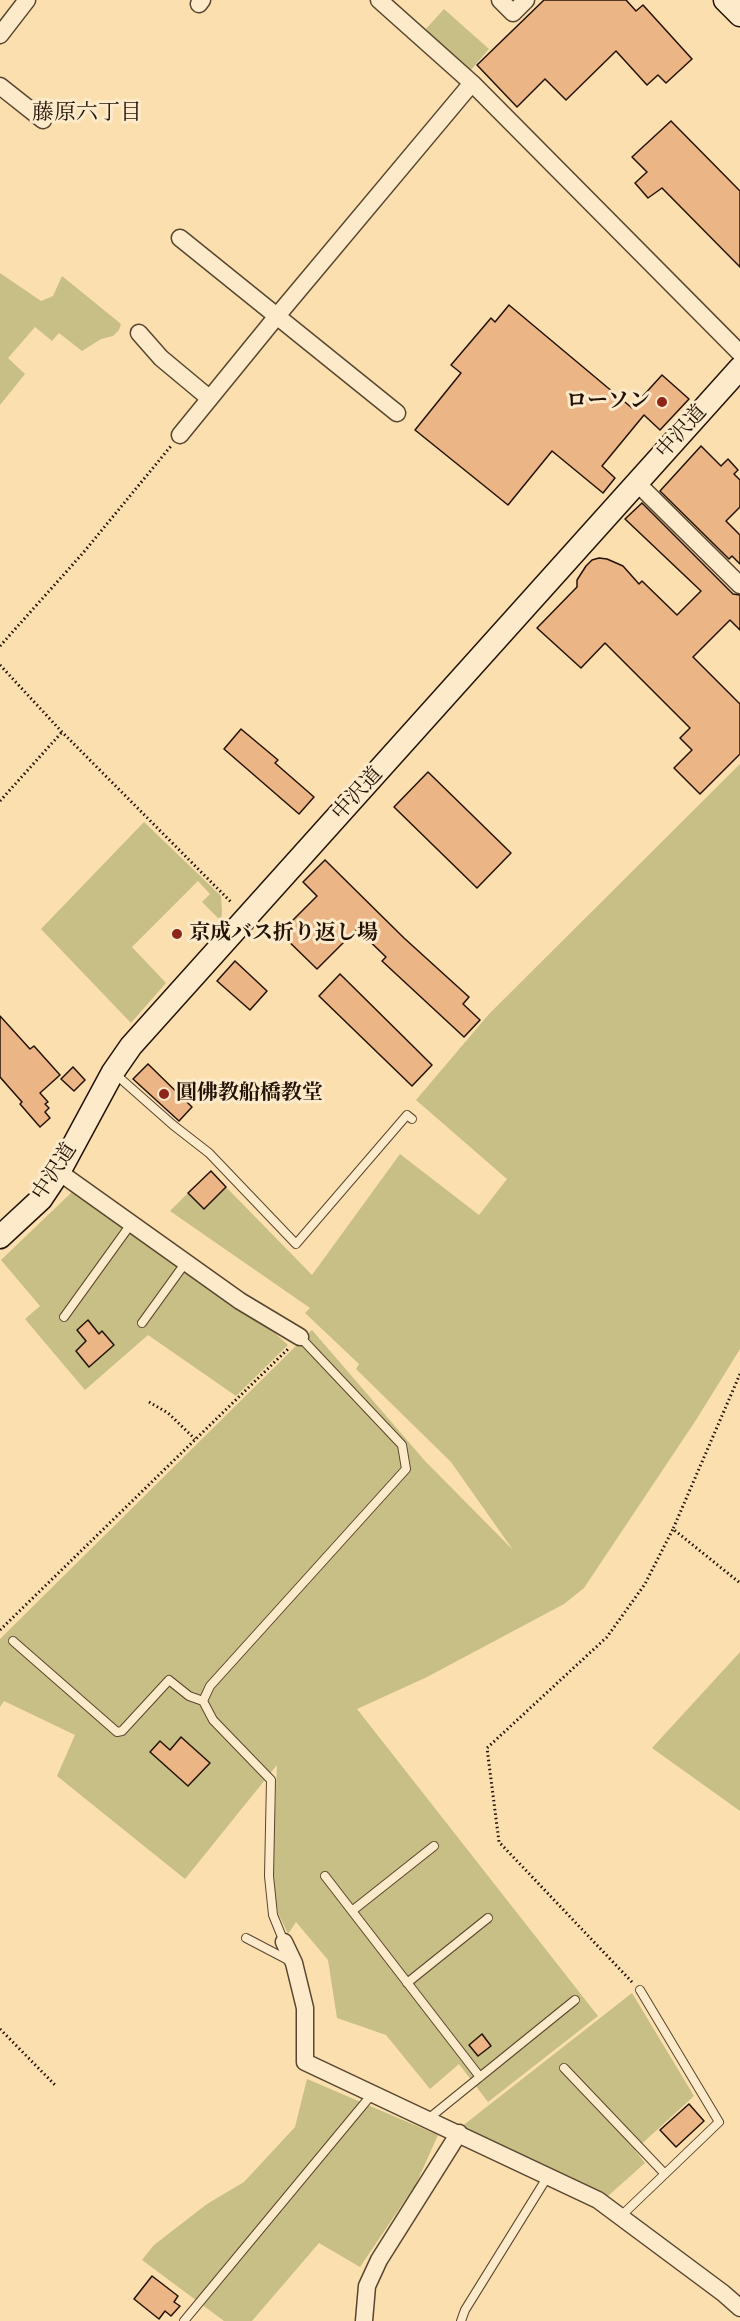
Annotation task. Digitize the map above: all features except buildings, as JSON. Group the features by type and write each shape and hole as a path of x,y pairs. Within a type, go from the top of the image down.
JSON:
{"street":[{"path":"0,35 27,0"},
{"path":"379,0 472,83 740,353"},
{"path":"500,0 513,13 526,0"},
{"path":"725,0 740,15"},
{"path":"180,435 472,83"},
{"path":"0,86 43,120"},
{"path":"180,238 397,414"},
{"path":"139,333 161,358 209,398"},
{"name":"中沢道","path":"0,1237 41,1199 59,1172 113,1072 131,1046 740,368"},
{"path":"637,483 740,585"},
{"path":"59,1172 240,1300 300,1337"},
{"path":"284,1942 294,1963 305,2008 305,2062 598,2200 740,2308"},
{"path":"364,2321 367,2286 379,2260 459,2133"}],"lane":[{"path":"113,1072 173,1125 209,1153 296,1244 406,1114 412,1119"},
{"path":"64,1317 131,1224"},
{"path":"142,1323 186,1262"},
{"path":"203,1701 210,1686 406,1469 402,1444 300,1337"},
{"path":"13,1641 117,1732 122,1731 169,1680 189,1696 203,1701 213,1720 272,1780 270,1876 273,1915 284,1942"},
{"path":"352,1911 434,1846"},
{"path":"325,1876 480,2077"},
{"path":"407,1983 488,1918"},
{"path":"246,1938 294,1963"},
{"path":"620,2217 719,2122 640,1990"},
{"path":"428,2119 575,2000"},
{"path":"564,2068 665,2174"},
{"path":"184,2321 373,2093"},
{"path":"461,2321 465,2310 548,2176"}],"path":[{"path":"0,646 83,553 180,435"},
{"path":"0,665 62,732 247,917"},
{"path":"0,801 62,732"},
{"path":"0,1630 300,1337"},
{"path":"640,1990 499,1842 487,1748 607,1637 645,1584 673,1529 740,1374"},
{"path":"149,1402 168,1413 195,1439"},
{"path":"673,1529 740,1582"},
{"path":"0,2030 55,2085"}],"shaded area":[{"path":"444,9 489,49 469,72 424,31"},
{"path":"0,273 41,301 53,296 62,276 121,324 113,336 101,339 82,351 59,333 52,341 35,327 8,358 25,374 0,405"},
{"path":"740,764 740,1349 696,1420 584,1588 564,1604 427,1677 357,1709 598,2016 488,2102 459,2064 430,2089 386,2035 337,2018 328,1960 296,1922 288,1934 278,1913 272,1880 277,1765 185,1879 57,1776 75,1735 4,1701 0,1707 0,1639 312,1330 425,1461 513,1550 451,1462 356,1369 359,1364 305,1313 310,1308 170,1211 188,1193 204,1209 226,1187 312,1275 400,1154 479,1215 507,1179 416,1100 489,1014"},
{"path":"144,822 221,896 222,911 221,921 202,902 210,894 198,881 132,947 166,983 131,1023 41,929"},
{"path":"73,1191 276,1334 288,1345 236,1396 148,1335 85,1390 25,1319 40,1306 1,1260"},
{"path":"740,1652 740,1811 652,1748"},
{"path":"632,1993 694,2096 635,2150 645,2163 608,2196 461,2127"},
{"path":"307,2079 438,2135 416,2184 360,2267 319,2243 252,2321 224,2321 142,2260 154,2245 207,2204 244,2182 295,2127"}],"place":[{"name":"ローソン","path":"662,402"},
{"name":"京成バス折り返し場","path":"177,934"},
{"name":"圓佛教船橋教堂","path":"164,1094"}],"district":[{"name":"藤原六丁目","path":"87,114"}]}
